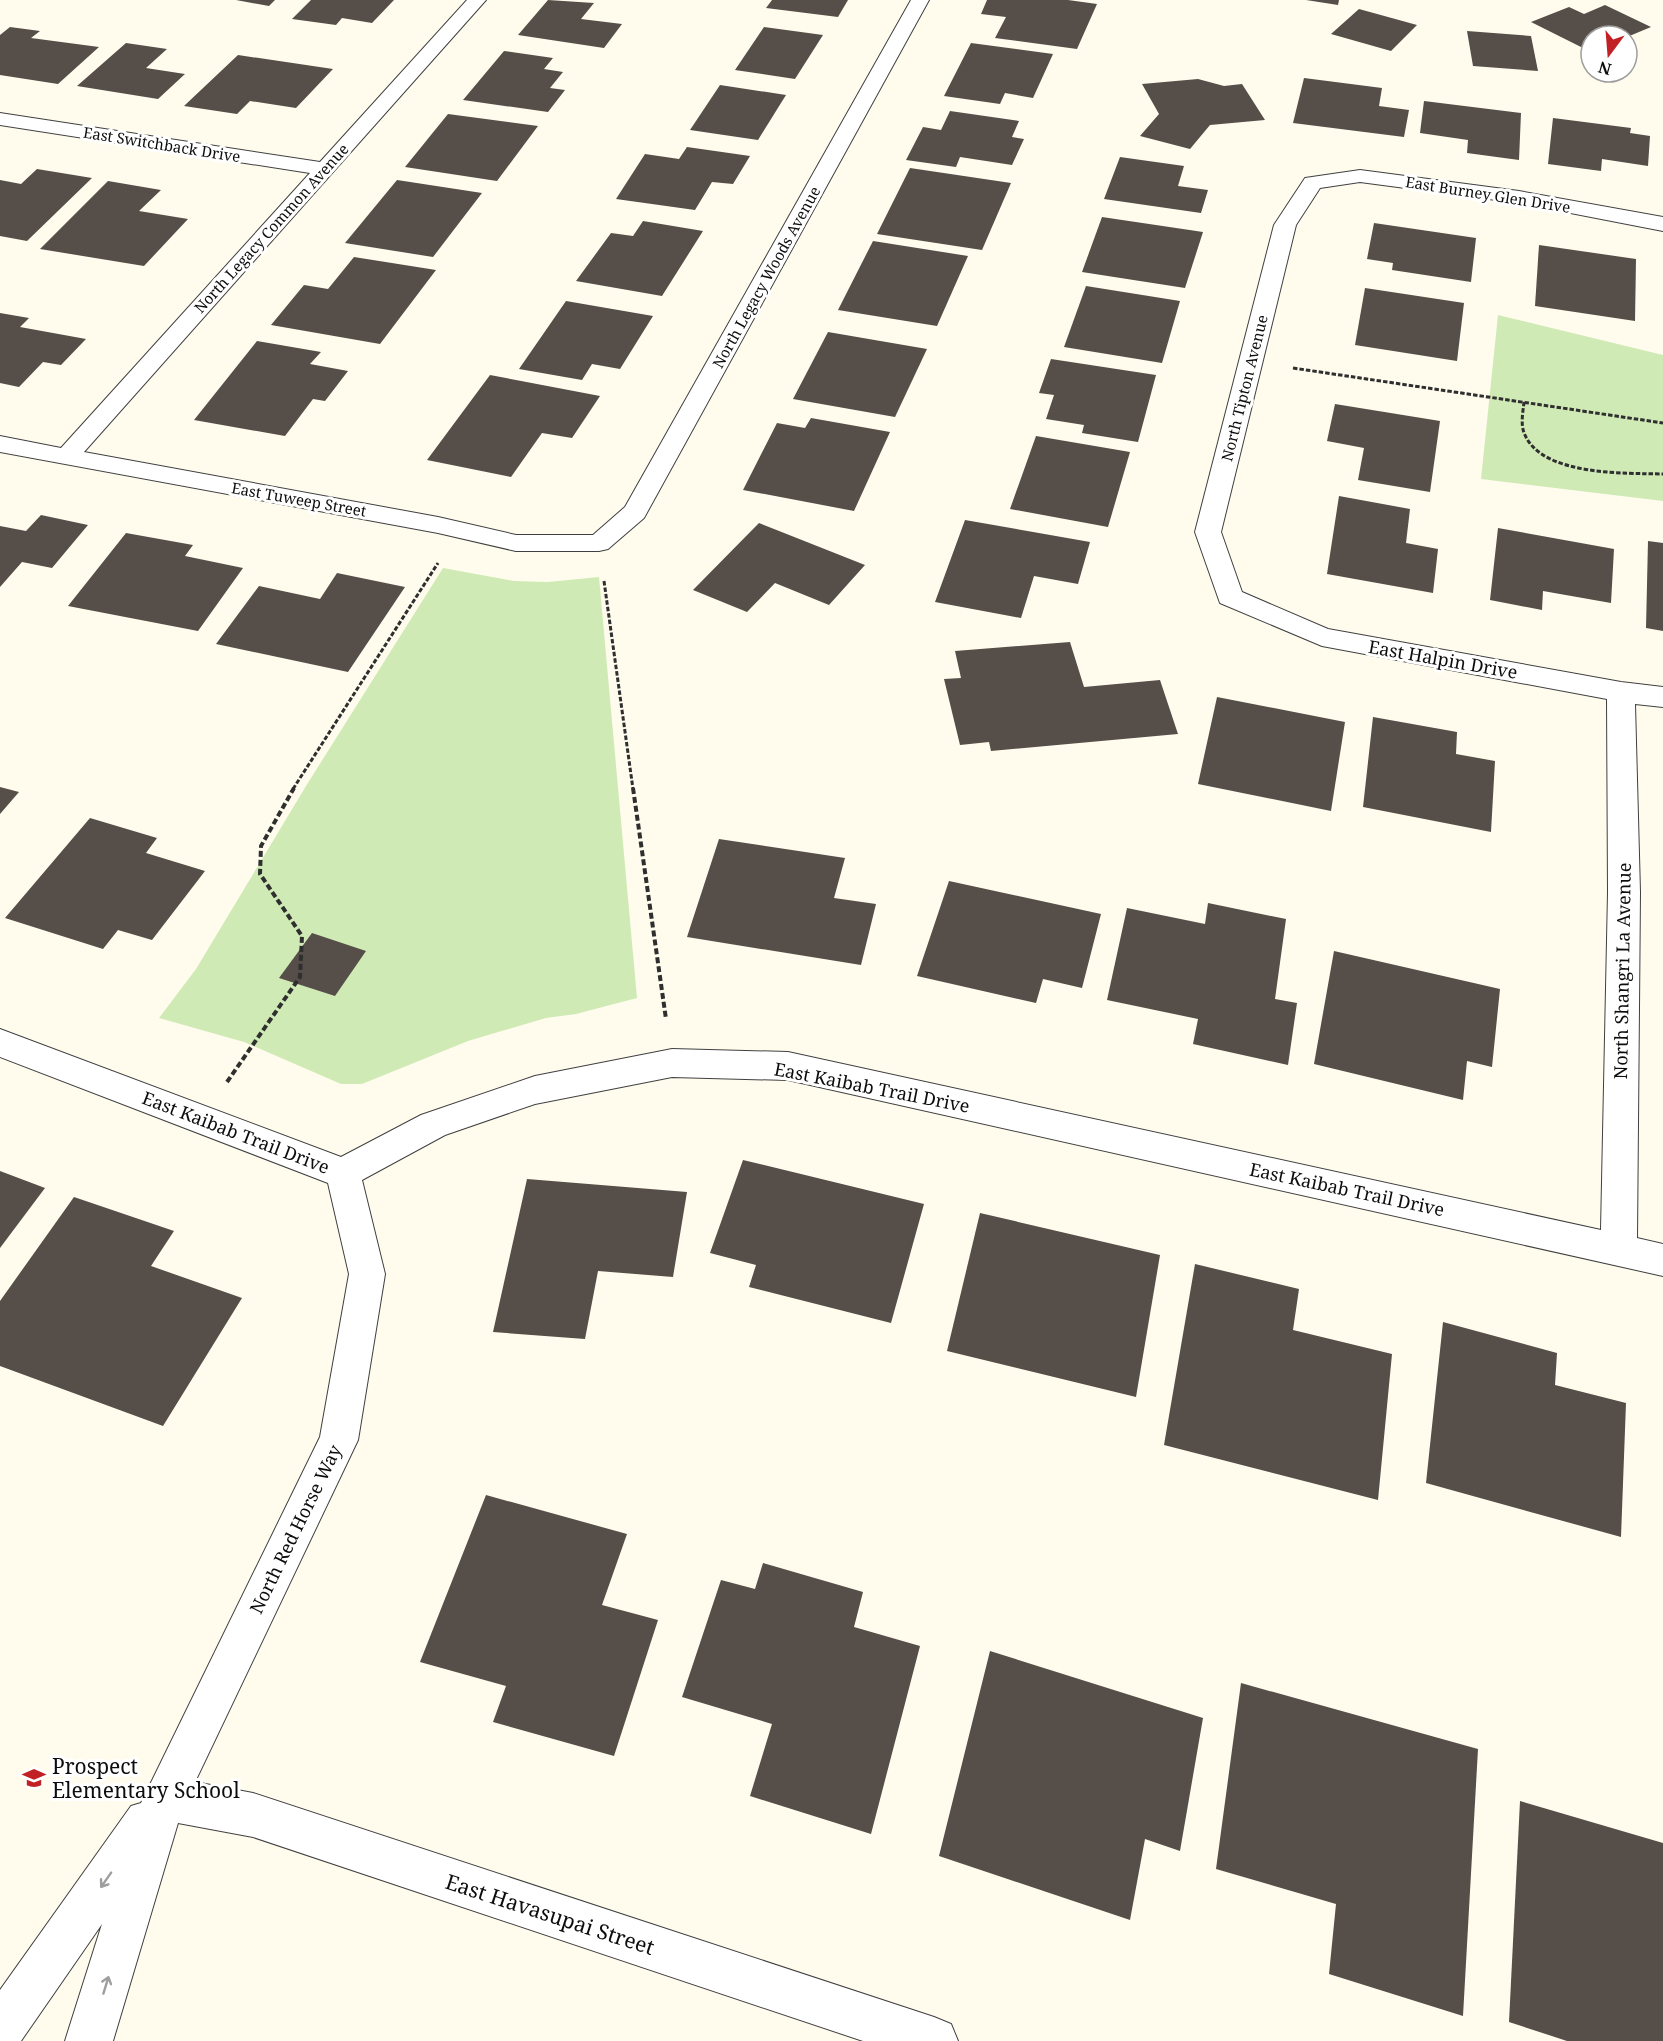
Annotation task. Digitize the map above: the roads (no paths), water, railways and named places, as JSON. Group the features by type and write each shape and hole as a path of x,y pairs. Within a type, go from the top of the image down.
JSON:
{"street":[{"name":"North Legacy Common Avenue","path":"67,456 477,0"},
{"name":"North Legacy Woods Avenue","path":"599,543 635,512 920,0"},
{"name":"East Switchback Drive","path":"0,119 323,169"},
{"name":"East Burney Glen Drive","path":"1313,183 1360,176 1519,197 1663,224"},
{"name":"North Tipton Avenue","path":"1230,597 1208,532 1285,225 1313,183"},
{"name":"East Tuweep Street","path":"0,444 462,530 516,543 599,543"},
{"name":"East Halpin Drive","path":"1230,597 1322,637 1621,692 1663,697"},
{"name":"North Shangri La Avenue","path":"1619,1249 1624,892 1621,692"},
{"name":"East Kaibab Trail Drive","path":"0,1043 343,1173 433,1125 535,1090 672,1063 788,1066 1663,1260"},
{"name":"North Red Horse Way","path":"89,2041 164,1798 339,1440 368,1274 343,1173"},
{"name":"North Red Horse Way","path":"0,2030 164,1798"},
{"name":"East Havasupai Street","path":"164,1798 253,1815 934,2041"}],"place":[{"name":"Prospect Elementary School","path":"34,1778"}]}
